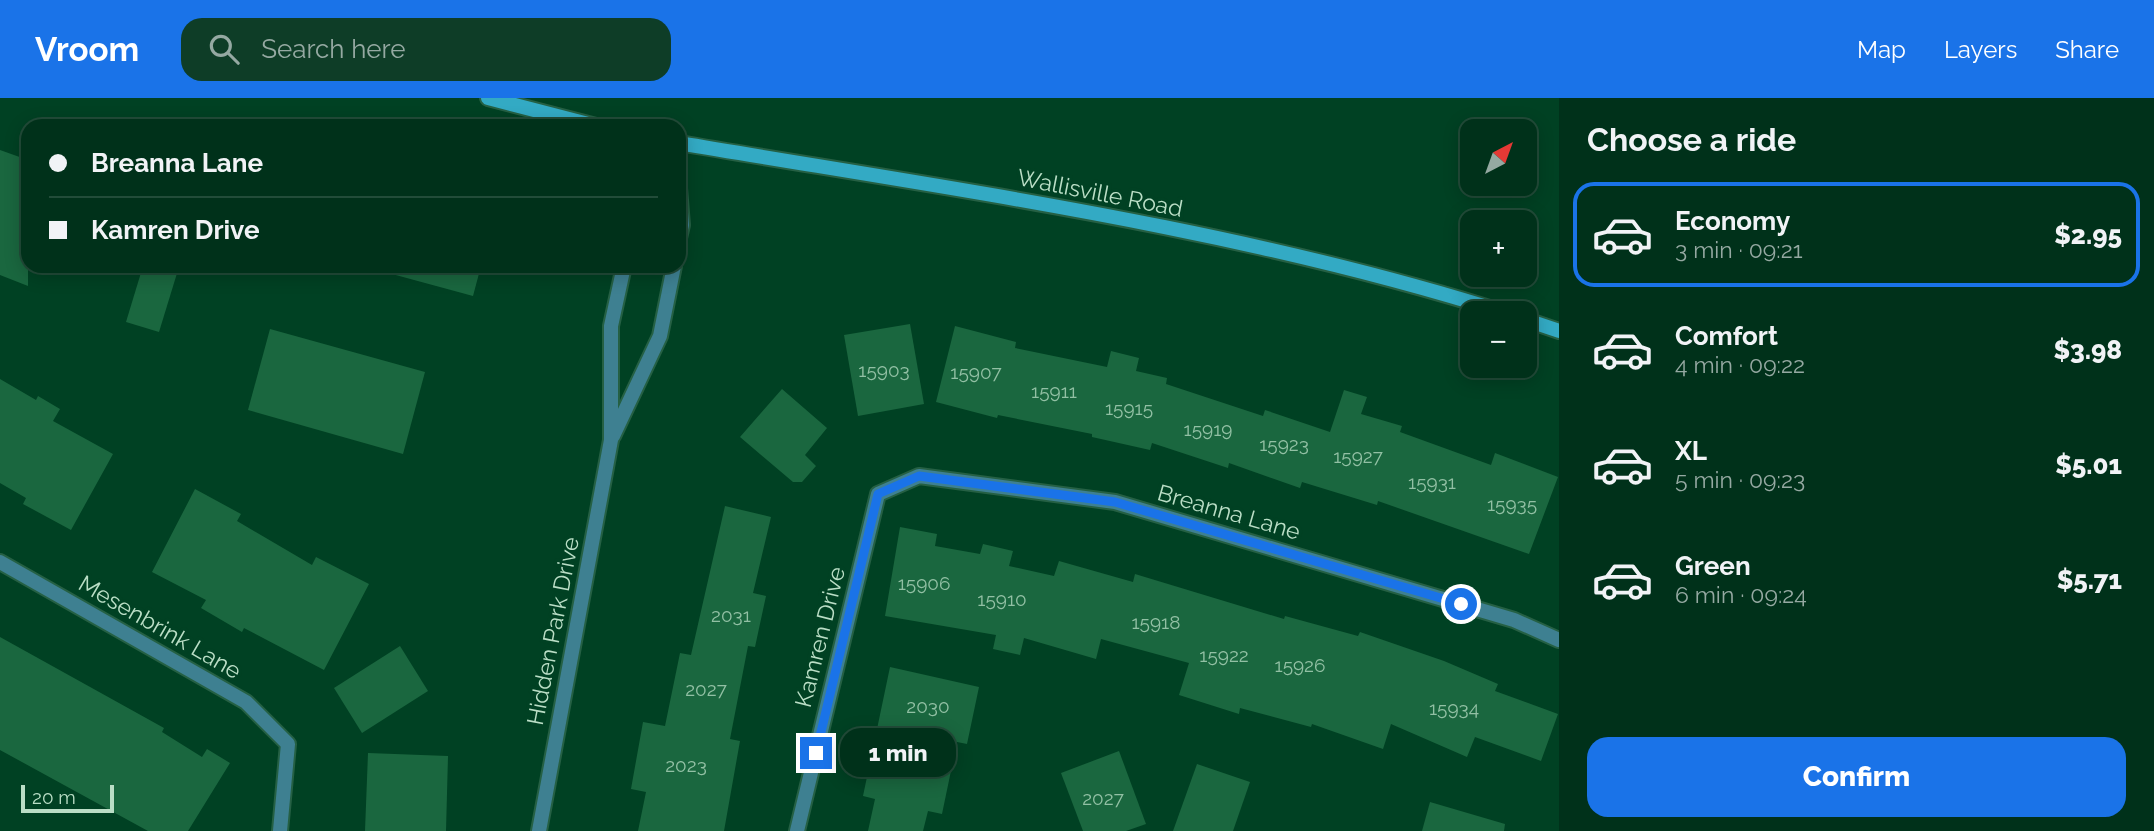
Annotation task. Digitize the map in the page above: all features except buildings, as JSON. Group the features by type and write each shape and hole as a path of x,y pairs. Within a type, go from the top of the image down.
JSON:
{"main road":[{"path":"488,98 569,119"},
{"name":"Wallisville Road","path":"686,144 1176,230 1414,284 1468,301"},
{"path":"1537,323 1559,331"}],"street":[{"name":"Hidden Park Drive","path":"539,831 611,440 611,326 622,273"},
{"name":"Hidden Park Drive","path":"611,440 660,336 673,273"},
{"name":"Breanna Lane","path":"878,494 919,476 1115,502 1514,620 1559,640"},
{"name":"Kamren Drive","path":"797,831 878,494"},
{"name":"Mesenbrink Lane","path":"0,562 246,702 288,744 280,831"}],"route":[{"path":"816,753 878,494 919,476 1115,502 1461,604"}]}
